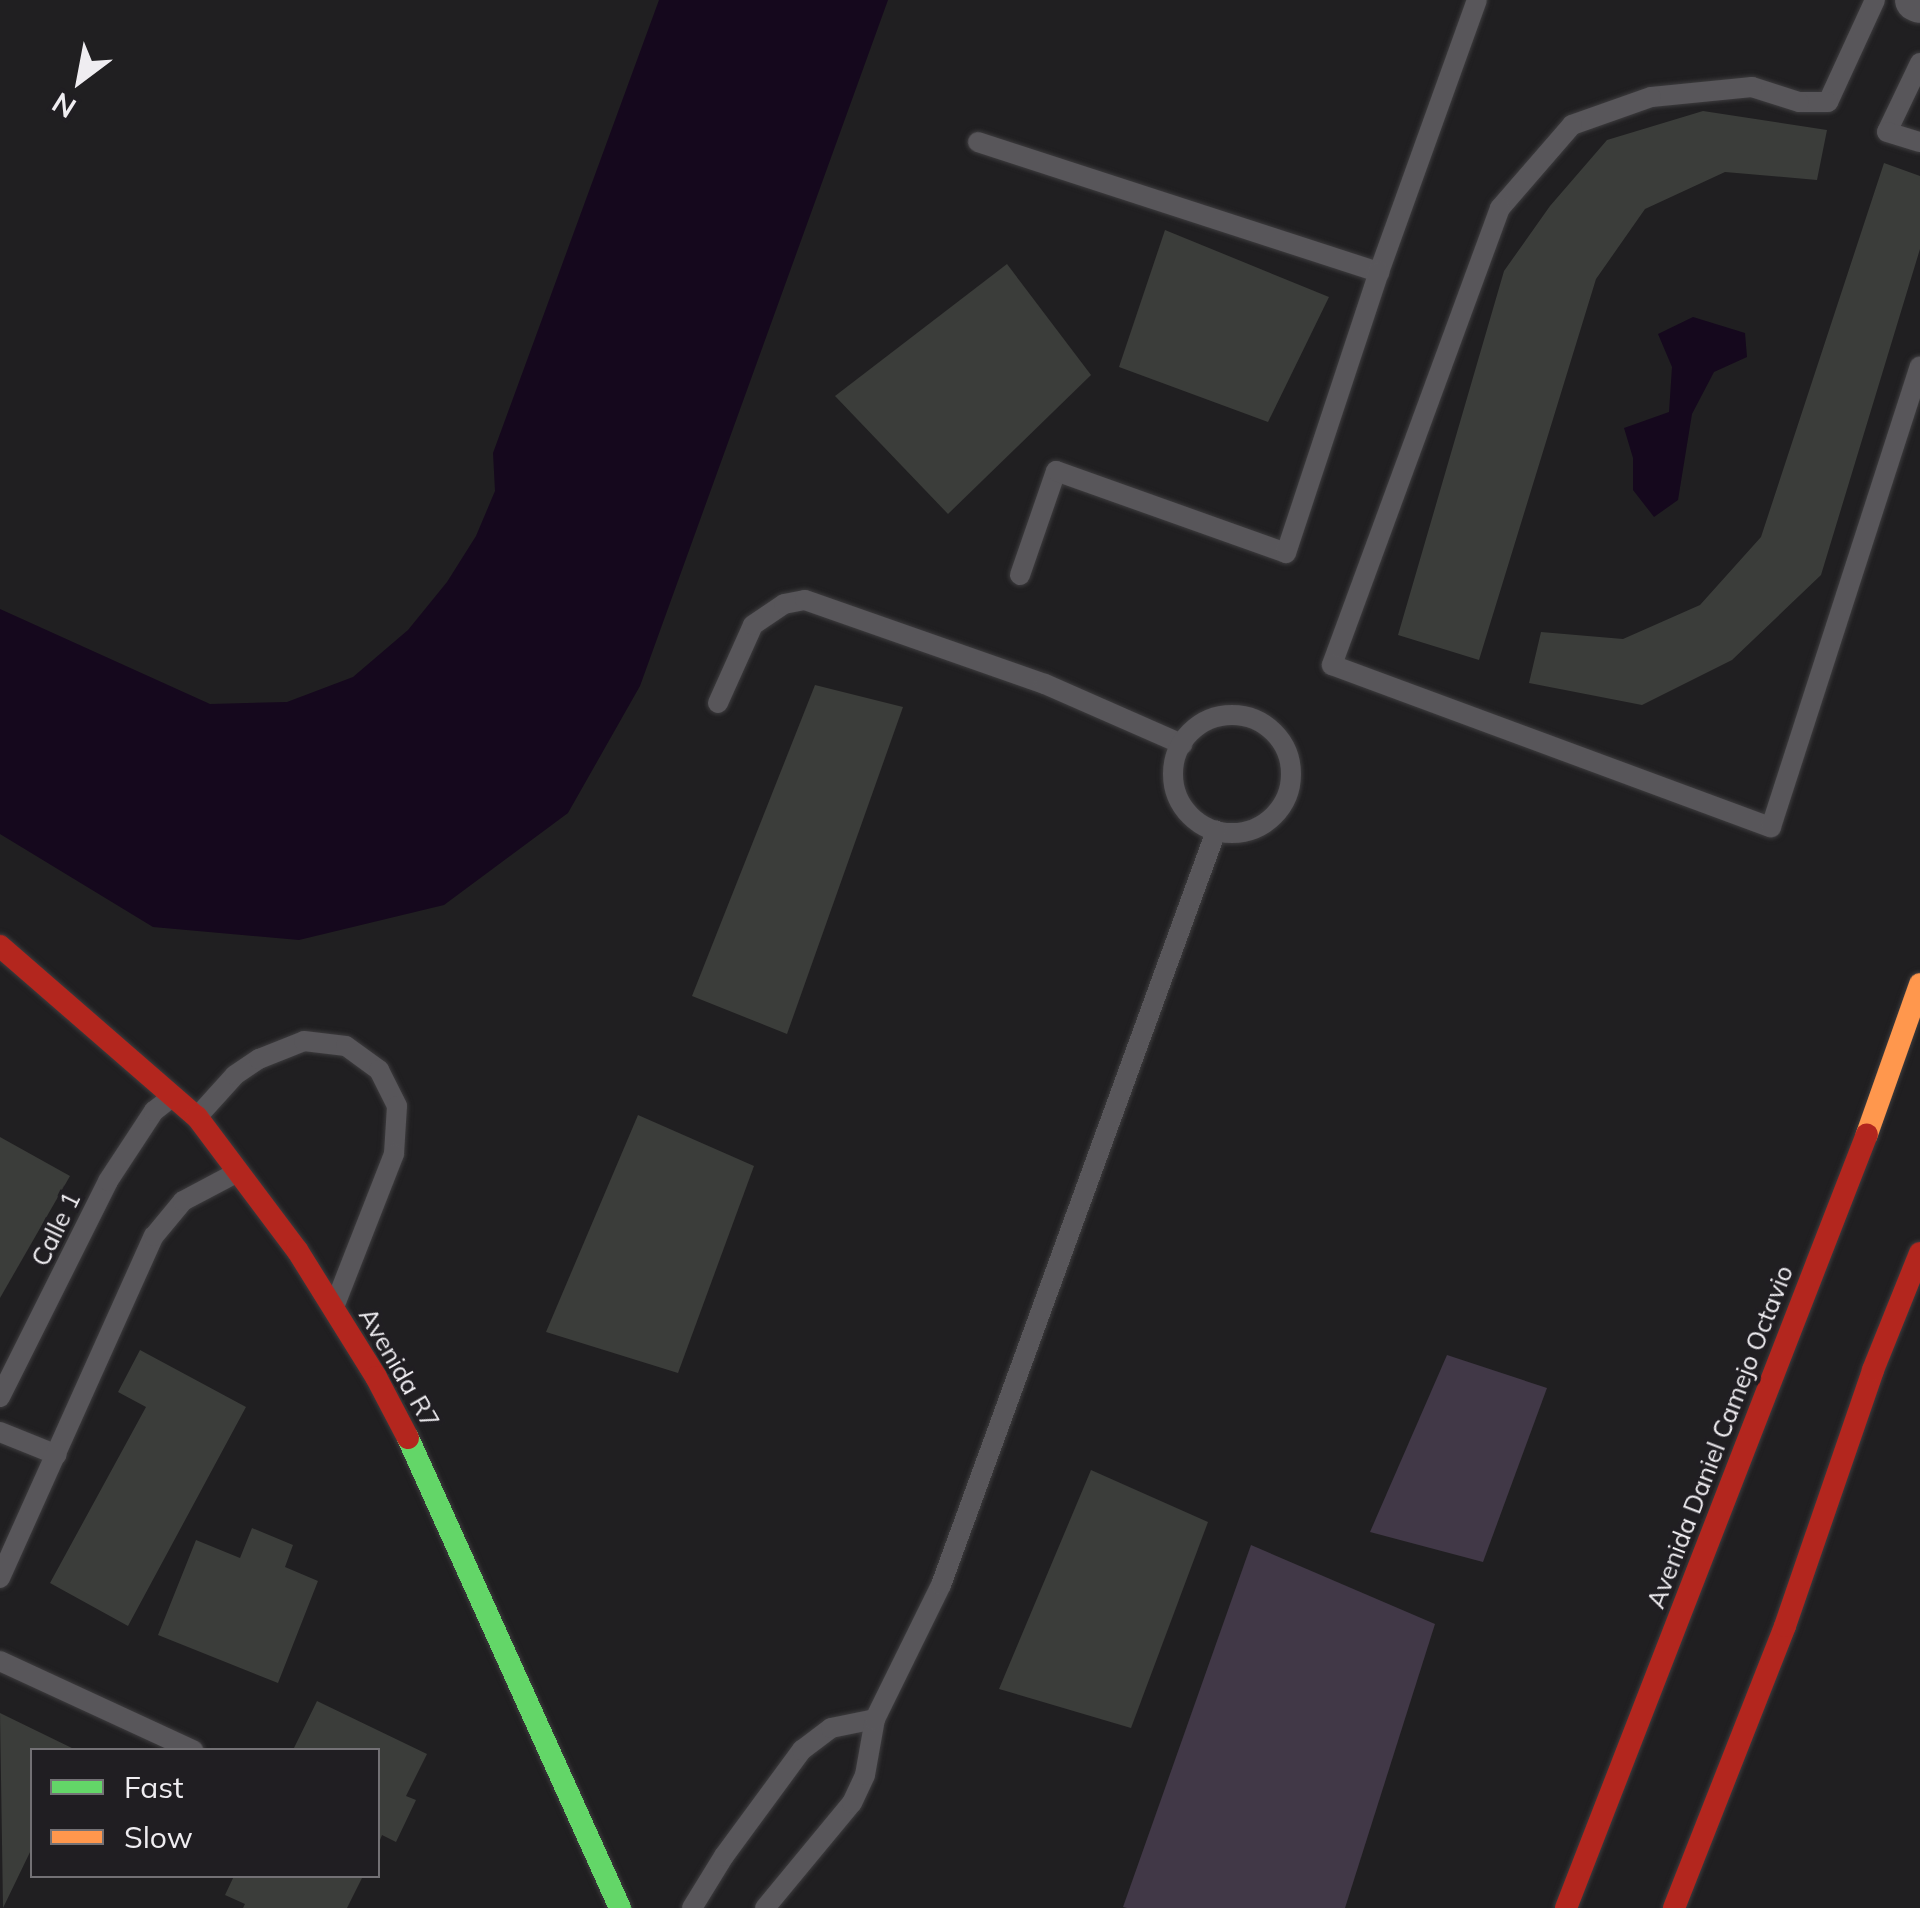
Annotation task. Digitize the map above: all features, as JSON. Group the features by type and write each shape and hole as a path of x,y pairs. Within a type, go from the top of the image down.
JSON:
{"street":[{"name":"Avenida R7","path":"0,946 197,1117 333,1309 376,1377 434,1489 620,1908"},
{"name":"Avenida Daniel Camejo Octavio","path":"1566,1908 1856,1164 1920,984"},
{"path":"1674,1908 1785,1626 1873,1370 1920,1253"}],"lane":[{"path":"1020,574 1056,470 1286,553 1379,272 1476,0"},
{"path":"1875,0 1828,102 1799,102 1752,87 1651,98 1572,126 1500,208 1332,666 1771,827 1920,367"},
{"path":"1920,63 1887,132 1920,142"},
{"path":"978,142 1379,272"},
{"path":"718,703 753,626 784,604 804,600 1045,684 1182,744"},
{"path":"1234,716 1263,724 1284,746 1290,760 1289,791 1274,818 1246,832 1216,831 1190,814 1175,788 1175,758 1182,744 1204,722 1234,716"},
{"path":"766,1908 852,1803 873,1748 876,1719 940,1585 1216,831"},
{"path":"197,1117 235,1075 259,1059 304,1042 326,1040 346,1046 380,1070 397,1106 394,1154 333,1309"},
{"name":"Calle 1","path":"0,1397 108,1181 154,1111 174,1096"},
{"path":"0,1578 154,1236 182,1201 239,1172"},
{"path":"0,1432 57,1455"},
{"path":"0,1661 189,1748"},
{"path":"692,1908 724,1856 802,1750 831,1728 876,1719"}],"shaded area":[{"path":"659,0 888,0 640,686 568,813 444,905 299,940 153,927 0,834 0,609 210,704 287,702 353,677 408,630 447,582 476,536 495,491 493,453"},
{"path":"1693,317 1745,333 1747,357 1714,372 1692,414 1678,500 1654,517 1633,490 1633,458 1624,428 1669,412 1672,367 1658,334"},
{"path":"1447,1355 1547,1388 1483,1562 1370,1532"},
{"path":"1251,1545 1435,1624 1345,1908 1123,1907"}],"building":[{"path":"1703,111 1827,130 1817,180 1725,172 1645,209 1596,279 1479,660 1398,635 1504,271 1550,206 1607,140"},
{"path":"1884,163 1920,176 1920,249 1821,575 1732,660 1642,705 1529,683 1541,632 1623,639 1700,605 1761,537"},
{"path":"1165,230 1329,297 1268,422 1119,367"},
{"path":"1007,264 1091,375 948,514 835,396"},
{"path":"815,685 903,707 787,1034 692,996"},
{"path":"638,1115 754,1166 678,1373 546,1332"},
{"path":"0,1137 70,1176 0,1298"},
{"path":"140,1350 246,1407 128,1626 50,1583 146,1407 118,1392"},
{"path":"1091,1470 1208,1522 1131,1728 999,1689"},
{"path":"252,1528 293,1545 285,1567 318,1581 278,1683 158,1635 196,1540 240,1558"},
{"path":"317,1701 427,1754 406,1796 416,1800 396,1842 382,1835 380,1840 380,1748 294,1748"},
{"path":"0,1713 72,1748 30,1748 30,1852 3,1908"},
{"path":"233,1878 362,1878 347,1908 243,1908 245,1904 225,1895"}],"traffic: fast":[{"path":"408,1438 620,1908"}],"traffic: slow":[{"path":"1867,1134 1920,984"}],"traffic: jam":[{"path":"0,946 197,1117 297,1250 376,1377 408,1438"},
{"path":"1566,1908 1867,1134"},
{"path":"1674,1908 1785,1626 1873,1370 1920,1253"}]}
